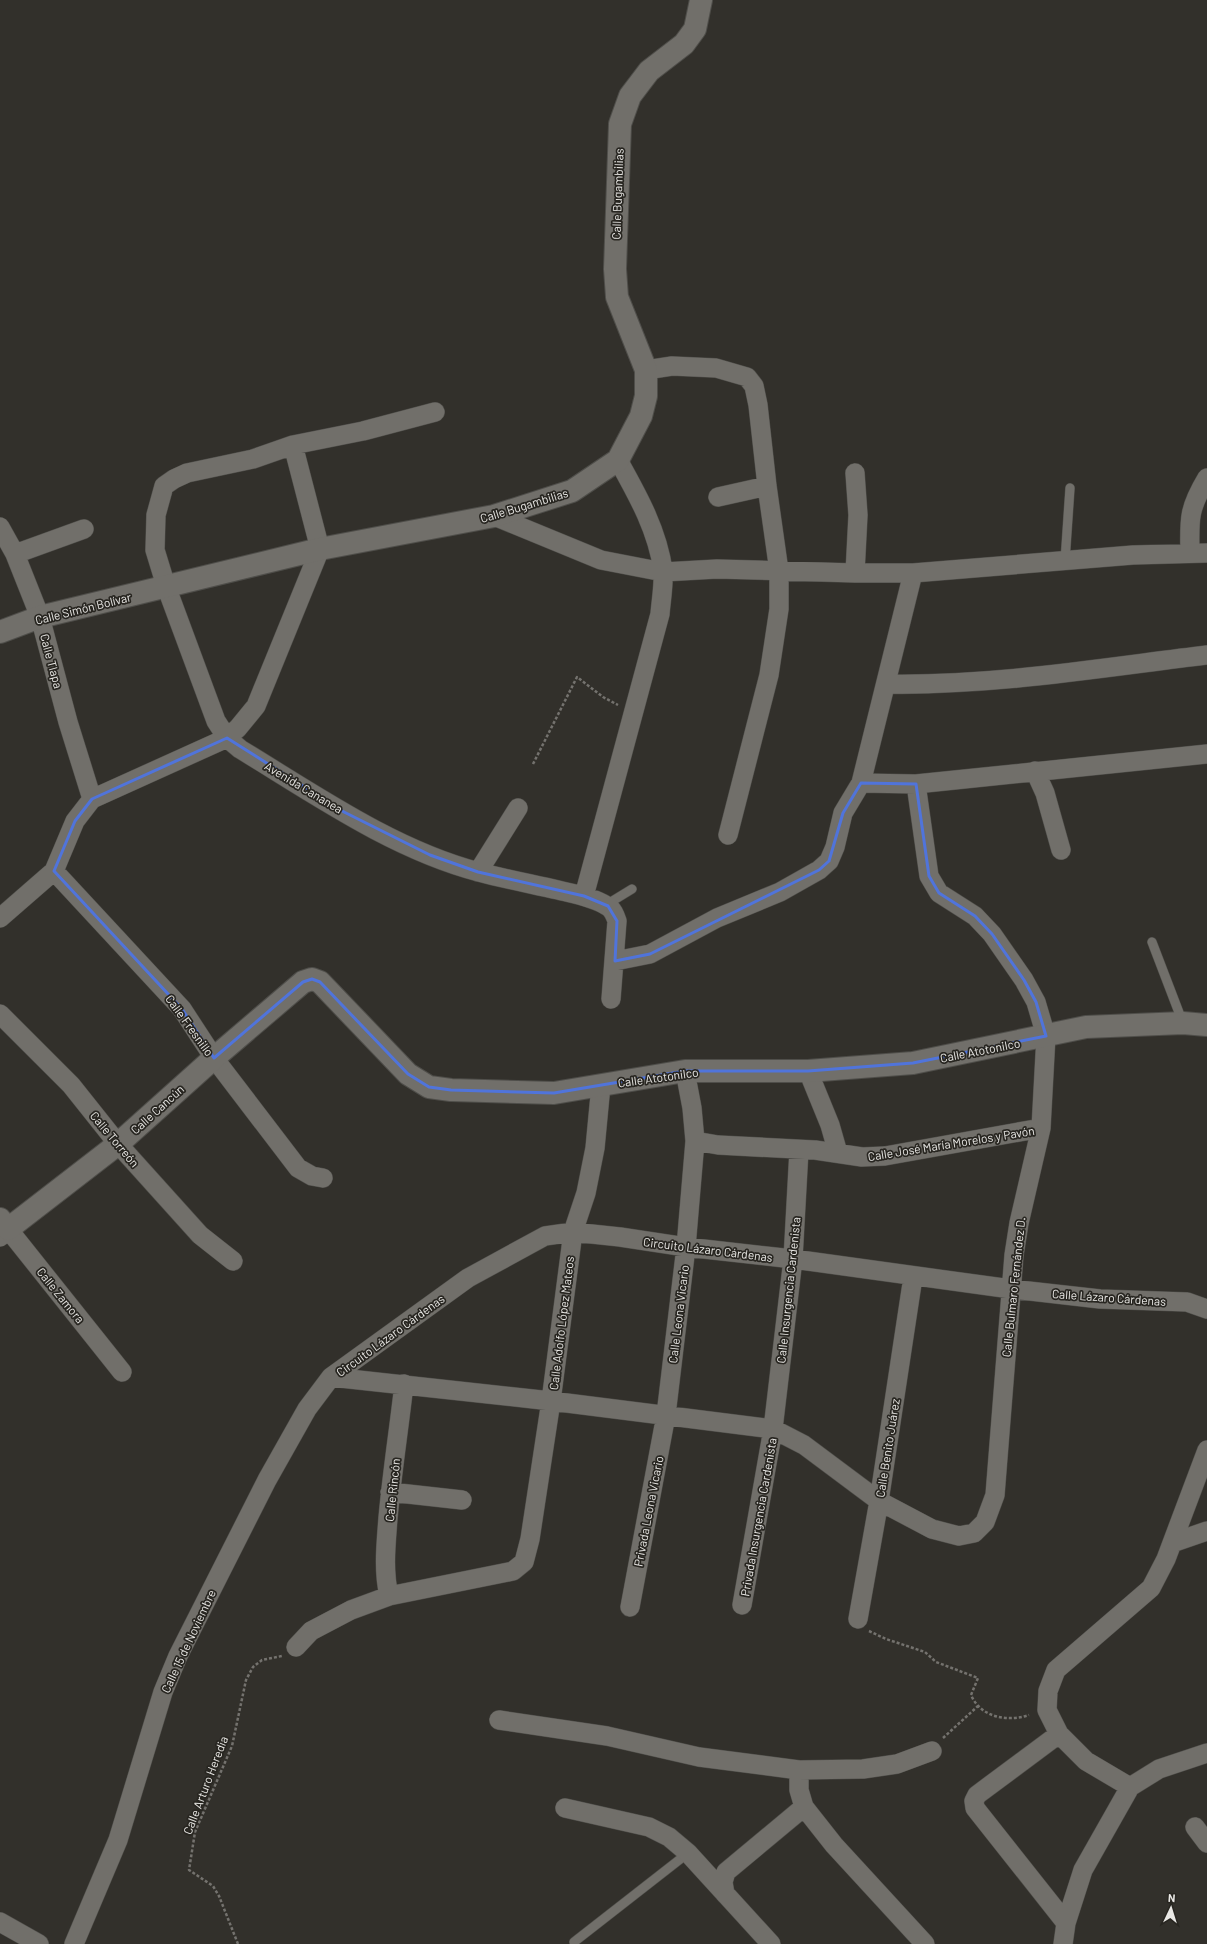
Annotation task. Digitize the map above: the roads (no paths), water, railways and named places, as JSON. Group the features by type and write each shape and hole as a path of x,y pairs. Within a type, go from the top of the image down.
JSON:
{"street":[{"name":"Calle Bugambilias","path":"166,586 320,549 494,516 572,491 618,460 642,416 646,396 646,370 617,297 614,269 620,124 630,96 649,71 684,44 695,29 701,0"},
{"path":"646,370 672,366 716,368 747,377 754,386 758,404 767,486 779,571 779,609 769,674 728,835"},
{"path":"0,918 54,871 75,820 92,800 227,738 238,728 256,706 320,549 293,445 363,431 435,412"},
{"name":"Avenida Cananea","path":"293,445 253,459 187,473 174,478 164,486 156,515 155,550 166,586 216,722 227,738 240,749 331,804 383,833 430,855 478,872 584,896 608,906"},
{"path":"584,896 660,614 663,572 653,532 637,495 618,460"},
{"path":"855,473 858,515 855,573"},
{"path":"494,516 602,560 663,572 717,569 913,573 1133,555 1199,553 1189,519 1196,496 1207,478"},
{"path":"718,497 767,486"},
{"name":"Calle Tlapa","path":"0,527 15,554 40,617 68,722 92,800"},
{"path":"15,554 84,529"},
{"path":"615,961 650,954 717,918 780,892 819,870 829,861 835,847 843,813 861,783 913,573"},
{"name":"Calle Simón Bolívar","path":"0,632 40,617 166,586"},
{"path":"886,684 934,685 986,681 1207,655"},
{"path":"861,783 916,784 1207,754"},
{"path":"1035,771 1045,793 1061,850"},
{"path":"916,784 929,876 940,893 975,916 992,934 1024,980 1036,1002 1046,1036"},
{"path":"478,872 518,808"},
{"name":"Calle Fresnillo","path":"54,871 182,1009 214,1058 298,1168 312,1176 323,1178"},
{"path":"608,906 614,913 616,921 615,961 611,999"},
{"name":"Calle Atotonilco","path":"312,979 320,982 408,1074 429,1087 451,1090 554,1093 685,1071 808,1071 913,1063 1086,1027 1183,1023 1207,1025"},
{"name":"Calle Cancún","path":"3,1228 118,1144 214,1058 303,982 312,979"},
{"name":"Calle Torreón","path":"0,1014 71,1085 118,1144 200,1234 233,1261"},
{"name":"Calle Bulmaro Fernández D.","path":"974,1533 985,1522 995,1495 1011,1289 1018,1223 1040,1128 1046,1036"},
{"name":"Calle Leona Vicario","path":"666,1415 686,1247 695,1141 692,1108 685,1071"},
{"path":"808,1071 830,1125 838,1153"},
{"name":"Calle Adolfo López Mateos","path":"389,1596 513,1571 524,1562 530,1539 551,1402 573,1232 586,1193 595,1148 601,1085"},
{"name":"Calle José María Morelos y Pavón","path":"695,1141 718,1145 838,1153 862,1157 885,1156 1040,1128"},
{"name":"Calle Insurgencia Cardenista","path":"773,1429 793,1259 799,1150"},
{"name":"Calle Zamora","path":"3,1228 122,1372"},
{"name":"Circuito Lázaro Cárdenas","path":"331,1377 468,1278 545,1236 573,1232 793,1259 914,1277 1011,1289"},
{"name":"Calle Benito Juárez","path":"858,1619 879,1501 914,1277"},
{"name":"Calle Lázaro Cárdenas","path":"1011,1289 1100,1299 1187,1302 1207,1309"},
{"name":"Circuito Lázaro Cárdenas","path":"331,1377 404,1384 773,1429 804,1445 879,1501 932,1530 959,1536 974,1533"},
{"name":"Calle 15 de Noviembre","path":"74,1944 118,1840 163,1692 178,1656 266,1480 307,1409 331,1377"},
{"name":"Calle Rincón","path":"389,1596 385,1565 390,1492 404,1384"},
{"name":"Privada Leona Vicario","path":"630,1607 666,1415"},
{"name":"Privada Insurgencia Cardenista","path":"742,1605 773,1429"},
{"path":"1130,1787 1086,1761 1060,1734 1047,1710 1048,1691 1056,1670 1151,1588 1166,1559 1207,1450"},
{"path":"390,1492 462,1500"},
{"path":"1172,1543 1207,1531"},
{"path":"296,1647 311,1631 351,1610 389,1596"},
{"path":"498,1720 607,1736 699,1757 799,1770 863,1769 897,1764 932,1751"},
{"path":"1060,1734 976,1795 974,1801 975,1808 1066,1923"},
{"path":"1063,1944 1066,1923 1083,1870 1130,1787 1159,1769 1207,1753"},
{"path":"799,1770 799,1790 804,1807 834,1845 924,1944"},
{"path":"725,1894 723,1882 726,1872 804,1807"},
{"path":"565,1808 649,1827 669,1837 688,1853 768,1943"},
{"path":"1195,1827 1207,1843"},
{"path":"0,1922 39,1944"}],"lane":[{"path":"1064,561 1070,488"},
{"path":"608,906 614,900 632,889"},
{"path":"1152,942 1183,1023"},
{"path":"574,1942 688,1853"}]}
